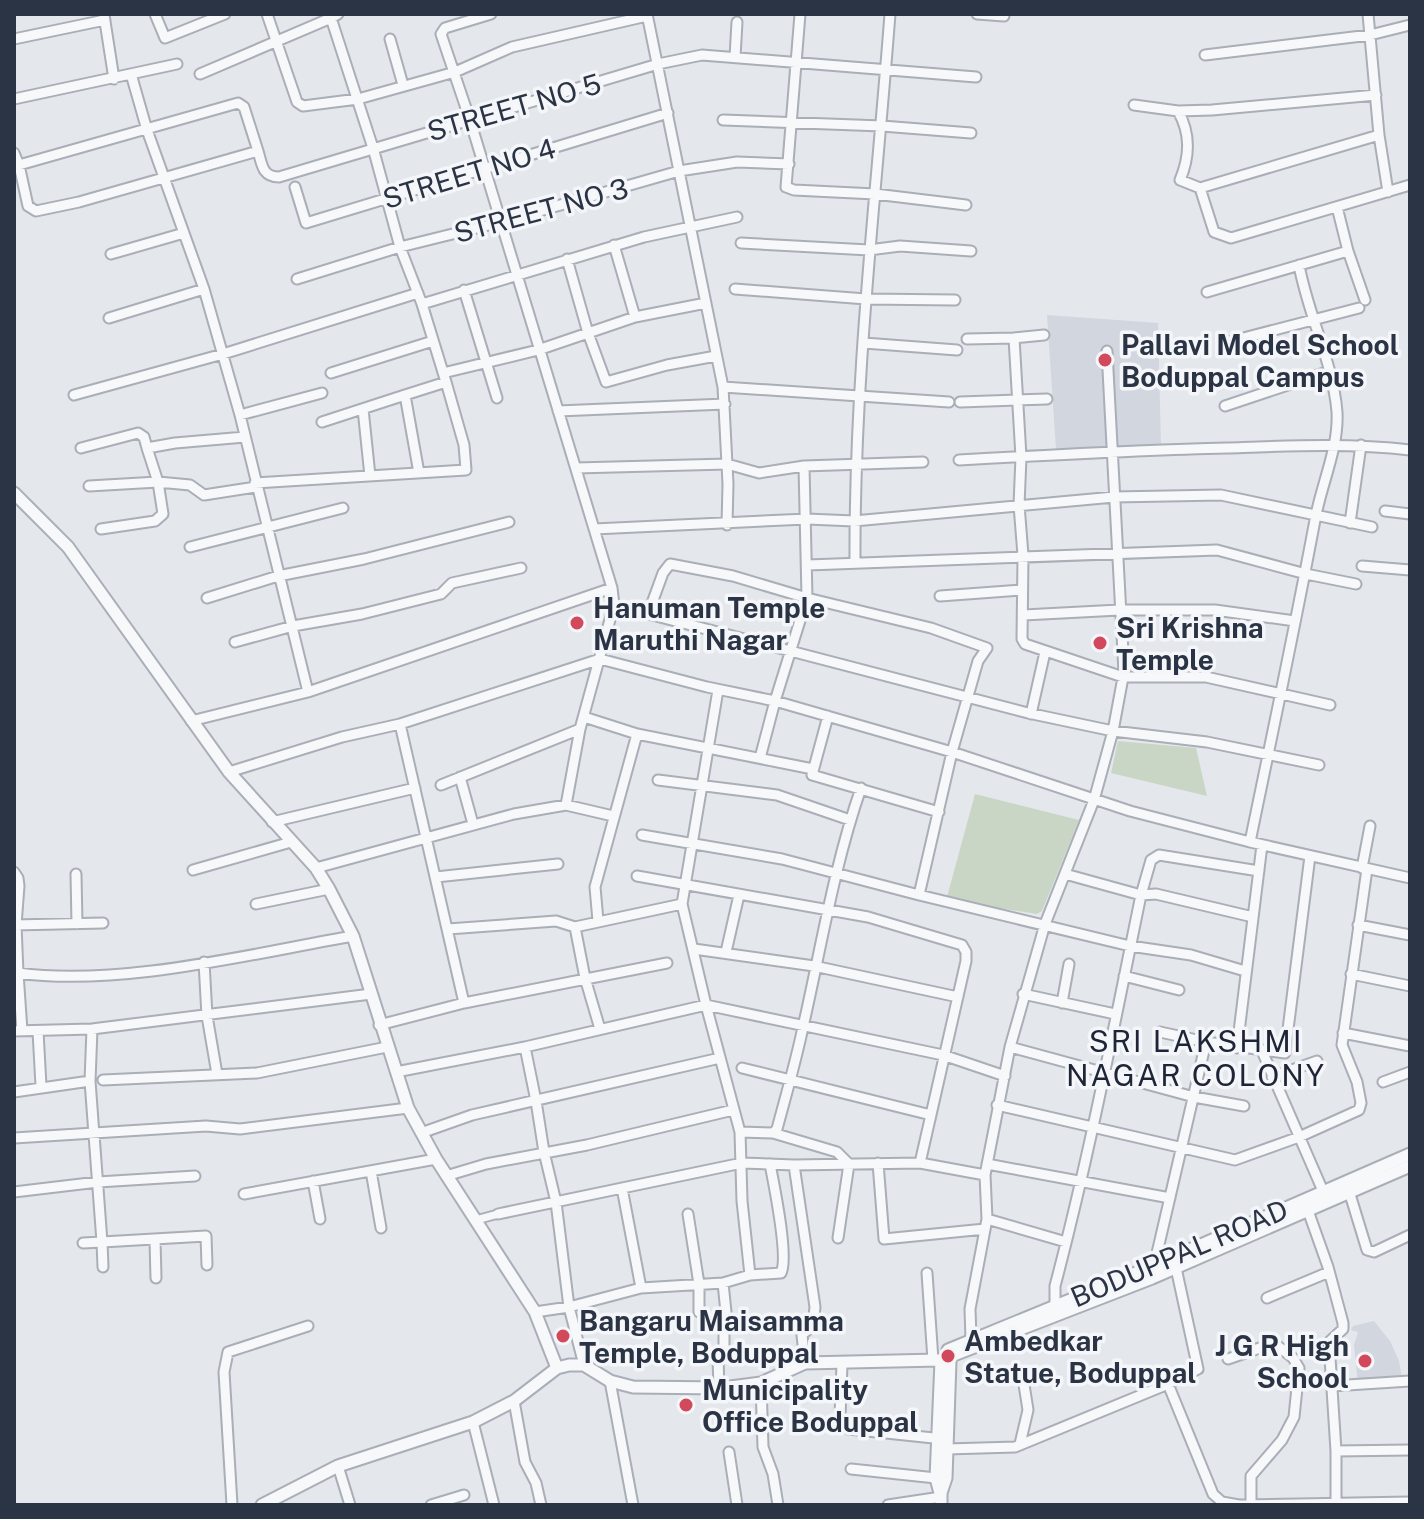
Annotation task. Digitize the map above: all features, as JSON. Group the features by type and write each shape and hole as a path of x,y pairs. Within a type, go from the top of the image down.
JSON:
{"street":[{"path":"155,14 165,38 225,14"},
{"path":"267,14 297,102 303,106 358,99 455,72 512,47 647,15 723,387 727,525"},
{"path":"491,14 442,31 612,588 614,605 580,729 566,805"},
{"path":"800,14 786,187 966,205"},
{"path":"855,563 854,521 869,250 890,14"},
{"path":"977,14 1004,16"},
{"path":"1368,14 1379,135 1388,192"},
{"path":"89,486 158,482 190,485 204,495 256,485 466,470 464,445 422,304 400,247 334,16 200,74"},
{"path":"14,39 104,17 114,79"},
{"path":"735,57 737,22"},
{"path":"1205,55 1370,35 1410,25"},
{"path":"390,39 403,85"},
{"name":"STREET NO 5","path":"258,151 264,172 271,177 279,177 658,64 702,55 976,77"},
{"path":"14,99 177,64"},
{"path":"131,74 223,354 308,692"},
{"path":"1134,105 1178,111 1376,95"},
{"path":"14,153 27,203 32,210 79,202 258,151 244,107 238,103 19,165"},
{"path":"1178,111 1186,124 1188,161 1180,180 1200,188 1379,135"},
{"name":"STREET NO 4","path":"295,187 306,223 668,113"},
{"path":"723,120 971,133"},
{"name":"STREET NO 3","path":"297,279 400,247 501,222 679,171 737,162 789,164"},
{"path":"1200,188 1214,232 1225,238 1410,185"},
{"path":"1228,342 1362,304 1337,207"},
{"path":"422,304 614,245 690,225 737,217"},
{"path":"111,254 184,233"},
{"path":"741,243 869,250 900,246 971,251"},
{"path":"614,245 635,317"},
{"path":"1207,292 1348,251"},
{"path":"567,259 603,378 610,382 667,365 716,356"},
{"path":"1250,842 1337,416 1330,371 1299,265"},
{"path":"109,318 204,289"},
{"path":"735,289 866,299 955,300"},
{"path":"464,290 497,398"},
{"path":"74,395 223,354 418,293"},
{"path":"322,422 405,395 487,363 538,350 635,317 706,303"},
{"path":"967,339 1044,335"},
{"path":"1014,338 1021,457 1022,639 1028,646 1123,677 1206,677 1330,705"},
{"path":"331,373 433,341"},
{"path":"864,343 957,350"},
{"path":"971,1339 970,1309 986,1224 985,1175 1010,1047 1045,924 1094,800 1113,731 1123,677 1107,351"},
{"path":"1225,406 1330,371"},
{"path":"723,387 949,402"},
{"path":"240,415 322,393"},
{"path":"405,395 419,473"},
{"path":"960,402 1047,399"},
{"path":"558,411 725,404"},
{"path":"363,409 370,476"},
{"path":"81,448 138,433 144,437 158,482 163,514 160,518 101,529"},
{"path":"147,448 245,437"},
{"path":"959,460 1111,451 1333,445 1410,450"},
{"path":"1350,523 1361,445"},
{"path":"576,468 727,464 759,473 804,466 923,462"},
{"path":"760,758 807,598 804,466"},
{"path":"14,493 68,547 229,772 316,868 353,936 408,1108 446,1176 535,1312 557,1368"},
{"path":"594,529 807,519 854,521 1114,497 1221,495 1372,527"},
{"path":"190,547 343,508"},
{"path":"1385,511 1410,514"},
{"path":"207,598 278,576 364,559 509,522"},
{"path":"808,565 1217,550 1356,584"},
{"path":"648,614 663,573 670,564 733,576 807,598 931,628 987,648 978,661 952,752 919,895"},
{"path":"1362,566 1410,570"},
{"path":"235,642 293,626 362,614 441,594 452,583 521,568"},
{"path":"191,721 308,692 612,588"},
{"path":"940,596 1022,590"},
{"path":"614,605 1031,714 1113,731 1207,742 1319,765"},
{"path":"1024,615 1119,610 1215,610 1295,621"},
{"path":"1031,714 1045,652"},
{"path":"229,772 342,737 400,724 600,659 718,690 775,701 952,752 1094,800 1250,842 1410,877"},
{"path":"718,690 682,904 740,1132 742,1201 750,1275"},
{"path":"828,716 812,775 939,812"},
{"path":"584,717 637,734 813,769"},
{"path":"400,724 464,1003"},
{"path":"441,785 580,729"},
{"path":"598,921 595,887 637,734"},
{"path":"460,777 473,824"},
{"path":"658,780 777,795 850,820"},
{"path":"272,822 415,788"},
{"path":"773,1133 777,1129 790,1080 814,966 850,820 861,788"},
{"path":"316,868 514,814 566,805 613,816"},
{"path":"997,1105 1235,1160 1299,1137 1359,1110 1360,1094 1342,1045 1370,826"},
{"path":"642,835 782,859 1130,946 1191,955 1245,971"},
{"path":"193,870 291,842"},
{"path":"1237,1048 1262,845"},
{"path":"1055,1311 1055,1286 1106,1071 1115,1014 1151,860 1159,855 1259,871"},
{"path":"1160,1032 1237,1048 1285,1053 1310,856"},
{"path":"436,877 558,864"},
{"path":"14,872 19,886 15,925 18,1031 92,1029 371,994"},
{"path":"76,874 77,924"},
{"path":"1065,874 1141,895 1156,894 1253,917"},
{"path":"637,876 868,917 962,945 966,961 920,1163"},
{"path":"256,904 329,889"},
{"path":"726,952 739,895"},
{"path":"448,929 556,921 575,927 682,904"},
{"path":"15,925 103,923"},
{"path":"1358,925 1410,935"},
{"path":"575,927 585,978 600,1029"},
{"path":"16,973 113,975 353,936"},
{"path":"694,949 814,966 958,997"},
{"path":"204,962 207,1016 217,1074"},
{"path":"379,1025 464,1003 667,963"},
{"path":"1062,1003 1069,964"},
{"path":"1351,974 1410,986"},
{"path":"1124,976 1179,990"},
{"path":"1023,994 1115,1014"},
{"path":"396,1072 525,1047 706,1005 943,1055 1005,1076"},
{"path":"92,1029 90,1081 103,1267"},
{"path":"38,1031 41,1086"},
{"path":"1343,1033 1410,1046"},
{"path":"1154,1266 1206,1042"},
{"path":"103,1080 257,1073 387,1047"},
{"path":"262,1505 338,1466 473,1422 514,1401 557,1368 584,1365 569,1307 556,1202 525,1047"},
{"path":"1010,1047 1194,1097 1244,1106"},
{"path":"1262,1051 1323,1191"},
{"path":"421,1133 472,1115 720,1058"},
{"path":"1272,1077 1317,1061"},
{"path":"742,1068 931,1115"},
{"path":"1383,1082 1410,1072"},
{"path":"14,1092 90,1081"},
{"path":"14,1138 206,1126 240,1129 408,1108"},
{"path":"446,1176 733,1110"},
{"path":"740,1132 773,1133 837,1152 849,1164"},
{"name":"BODUPPAL ROAD","path":"944,1358 971,1339 1176,1268 1305,1204 1323,1191 1410,1154"},
{"path":"244,1194 436,1159"},
{"path":"476,1220 742,1163 920,1163 985,1175"},
{"path":"878,1163 884,1239 986,1224 1066,1242"},
{"path":"535,1312 569,1307 641,1288 723,1283 750,1275 776,1274 784,1269 770,1164"},
{"path":"838,1238 849,1164"},
{"path":"987,1164 1170,1198"},
{"path":"794,1165 815,1307 813,1325 802,1335 805,1363"},
{"name":"BODUPPAL ROAD","path":"584,1365 610,1381 633,1387 719,1388 761,1383 805,1363 944,1358 1154,1266 1305,1204 1349,1191 1410,1166"},
{"path":"371,1171 381,1228"},
{"path":"14,1192 98,1182 195,1176"},
{"path":"313,1181 320,1219"},
{"path":"622,1188 641,1288"},
{"path":"1349,1191 1363,1247 1367,1250 1374,1252 1410,1235"},
{"path":"1305,1204 1343,1323 1343,1329 1329,1342 1336,1504"},
{"path":"688,1214 699,1284 699,1312"},
{"path":"83,1243 206,1236 207,1265"},
{"path":"155,1240 156,1278"},
{"path":"842,1364 840,1417 848,1429 988,1449 1020,1444 1198,1369 1176,1268"},
{"path":"1267,1298 1329,1272"},
{"path":"927,1273 944,1358 946,1478 941,1499"},
{"path":"719,1388 718,1358 724,1355 727,1322 723,1283"},
{"path":"232,1505 224,1372 228,1352 308,1326"},
{"path":"1228,1359 1274,1343 1293,1358 1299,1368 1294,1417 1282,1440 1251,1476 1251,1504"},
{"path":"1020,1444 1028,1410 1022,1372"},
{"path":"610,1381 633,1505"},
{"path":"1332,1386 1410,1381"},
{"path":"761,1383 763,1447 773,1474 778,1505"},
{"path":"1168,1384 1213,1494 1222,1502 1410,1502"},
{"path":"514,1401 525,1462 536,1483 541,1505"},
{"path":"473,1422 494,1505"},
{"path":"941,1499 936,1478 944,1442"},
{"path":"1336,1451 1410,1450"},
{"path":"729,1452 737,1505"},
{"path":"338,1466 350,1505"},
{"path":"851,1469 936,1478"},
{"path":"431,1505 464,1495"},
{"path":"888,1505 941,1499"}],"shaded area":[{"name":"Pallavi Model School Boduppal Campus","path":"1047,315 1158,323 1161,447 1056,449"},
{"path":"1374,1321 1390,1341 1399,1361 1403,1386 1358,1385 1354,1345 1358,1332 1351,1330 1353,1326"}],"green space":[{"path":"1118,741 1196,748 1207,796 1111,773"},
{"path":"975,794 1079,820 1042,911 1037,914 947,897"}],"place":[{"name":"Pallavi Model School Boduppal Campus","path":"1105,360"},
{"name":"Hanuman Temple Maruthi Nagar","path":"577,623"},
{"name":"Sri Krishna Temple","path":"1100,643"},
{"name":"Bangaru Maisamma Temple, Boduppal","path":"563,1336"},
{"name":"Ambedkar Statue, Boduppal","path":"948,1356"},
{"name":"J G R High School","path":"1365,1361"},
{"name":"Municipality Office Boduppal","path":"686,1405"}],"district":[{"name":"SRI LAKSHMI NAGAR COLONY","path":"1196,1058"}]}
